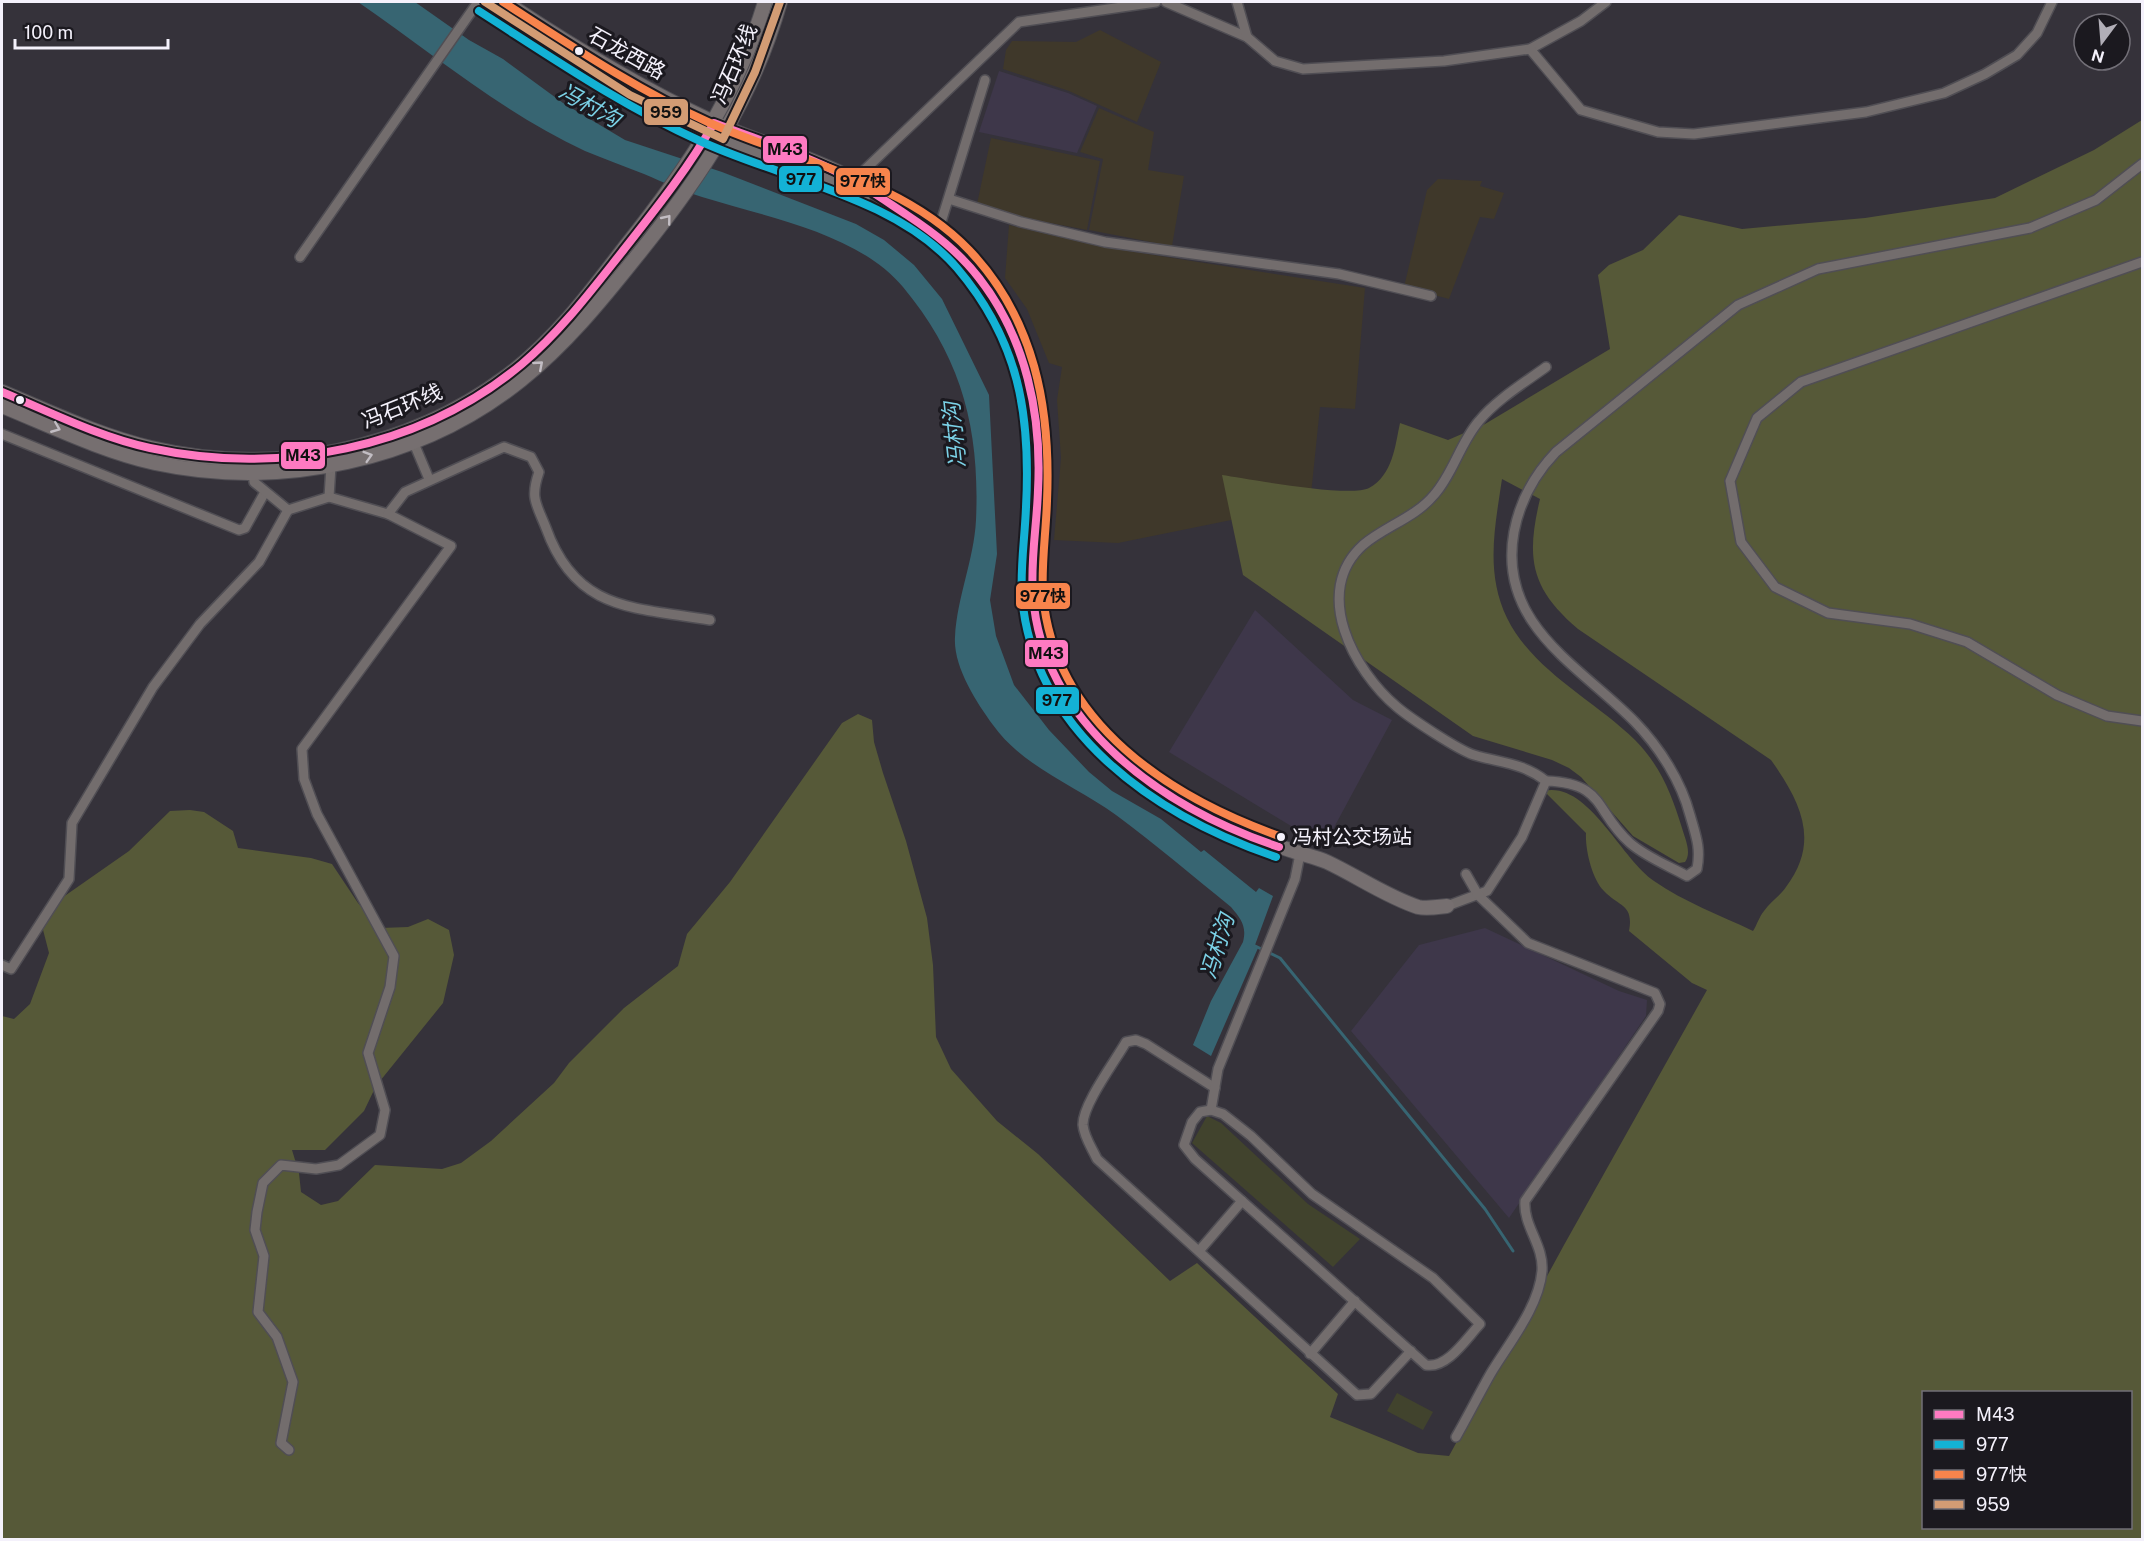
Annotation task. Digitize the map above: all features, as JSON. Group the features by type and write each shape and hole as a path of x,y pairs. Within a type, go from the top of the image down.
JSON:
{"main road":[{"name":"石龙西路","path":"485,2 573,60 649,104 726,134 897,208"},
{"name":"石龙西路","path":"505,2 580,52 711,128"},
{"name":"冯石环线","path":"2,392 72,422 148,448 201,457 284,460 379,441 428,422 480,393 525,360 572,314 667,195 711,128 742,66 765,2"},
{"name":"冯石环线","path":"2,406 94,444 154,462 253,473 299,472 331,466 413,441 453,424 493,400 554,352 604,297 682,201 726,134 755,72 780,2"},
{"name":"石龙西路","path":"726,134 838,172 897,208 937,235 960,255 1000,309 1015,339 1030,379 1036,411 1039,469 1034,597 1044,648 1065,698 1099,743 1151,782 1202,814 1251,838 1323,860 1421,908 1447,906"}],"street":[{"path":"300,257 478,2"},
{"path":"853,181 1019,22 1156,2"},
{"path":"1166,2 1247,37 1275,61 1303,69 1444,61 1530,49 1581,21 1606,2"},
{"path":"1238,2 1247,37"},
{"path":"1530,49 1581,110 1658,132 1694,134 1866,112 1944,93 1985,74 2017,55 2037,33 2052,2"},
{"path":"937,235 986,80"},
{"path":"1546,367 1478,421 1433,497 1363,546 1346,566 1340,587 1339,602 1346,639 1366,677 1397,708 1472,754 1531,768 1546,781 1565,782 1586,788 1630,844 1687,876 1697,869 1700,851 1688,805 1674,776 1637,725 1541,635 1518,591 1512,566 1515,524 1534,478 1550,459 1738,305 1818,269 2030,228 2096,200 2142,164"},
{"path":"949,199 1021,222 1105,242 1339,274 1431,296"},
{"path":"2142,262 1801,382 1757,418 1730,481 1741,542 1775,586 1828,613 1910,624 1967,642 2058,695 2108,716 2142,721"},
{"path":"2,434 239,530 245,528 265,492"},
{"path":"413,441 429,479"},
{"path":"388,514 405,492 429,479 504,447 531,457 539,472 532,492 552,546 574,579 610,602 710,620"},
{"path":"253,458 254,482 288,510"},
{"path":"330,497 331,466"},
{"path":"2,965 11,969 69,879 72,824 153,687 200,624 260,562 288,510 330,497 388,514 451,546 302,749 304,779 317,814 394,956 381,1017 368,1053 385,1110 380,1135 339,1164 316,1168 281,1165 263,1183 255,1230 264,1256 258,1312 277,1337 292,1383 280,1443 289,1450"},
{"path":"1447,906 1487,891 1522,837 1546,781"},
{"path":"1210,1110 1218,1069 1294,879 1300,854"},
{"path":"1456,1437 1491,1373 1522,1326 1540,1280 1542,1260 1537,1240 1527,1220 1525,1201 1658,1011 1660,1004 1655,993 1528,943 1478,895 1466,874"},
{"path":"1215,1088 1146,1044 1136,1040 1126,1042 1089,1107 1083,1123 1087,1139 1097,1159 1357,1395 1371,1394 1411,1351"},
{"path":"1210,1110 1223,1114 1251,1136 1312,1194 1432,1278 1480,1324 1444,1361 1434,1366 1426,1365 1195,1159 1184,1145 1192,1122 1200,1112 1210,1110"},
{"path":"1199,1251 1242,1201"},
{"path":"1310,1354 1355,1301"}],"shaded area":[{"path":"1100,30 1161,62 1137,122 1069,91 1003,69 1006,50 1012,41 1076,42"},
{"path":"999,71 1068,93 1097,106 1077,153 979,132"},
{"path":"1099,108 1154,132 1148,170 1184,176 1172,246 1089,230 1103,159 1080,152"},
{"path":"991,138 1100,161 1087,230 1015,216 977,204"},
{"path":"1438,179 1482,181 1480,186 1504,193 1494,219 1480,217 1449,299 1404,287 1427,190"},
{"path":"1009,225 1102,247 1365,288 1355,409 1320,407 1310,504 1118,543 1054,540 1061,458 1057,400 1062,367 1049,363 1027,309 1005,278"},
{"path":"1255,610 1353,700 1392,720 1324,846 1169,752"},
{"path":"1485,928 1619,991 1647,1000 1646,1016 1509,1218 1351,1031 1419,945"}],"green space":[{"path":"2142,120 2142,1539 2,1539 2,1016 14,1019 30,1004 49,953 41,922 56,902 129,851 170,811 190,810 204,812 233,831 238,848 311,858 332,864 358,903 381,928 408,927 428,919 449,930 454,955 443,1003 376,1086 364,1111 325,1150 292,1150 299,1173 301,1192 321,1205 338,1201 375,1165 442,1169 461,1163 491,1141 554,1083 569,1063 624,1008 678,966 687,934 730,882 842,723 858,714 872,720 874,742 906,841 927,918 933,965 936,1037 951,1069 997,1121 1038,1154 1170,1281 1197,1263 1338,1394 1330,1417 1418,1453 1449,1456 1707,990 1692,983 1629,931 1630,922 1627,911 1604,891 1596,879 1588,855 1586,833 1544,791 1560,791 1575,798 1589,809 1629,856 1654,881 1690,902 1753,931 1762,913 1784,890 1797,870 1804,837 1802,822 1798,806 1771,760 1578,629 1550,600 1541,585 1533,555 1533,538 1540,499 1502,479 1494,549 1496,584 1500,601 1518,637 1532,654 1565,684 1619,725 1644,750 1664,781 1678,816 1688,850 1685,862 1679,863 1633,836 1581,777 1569,768 1552,760 1473,736 1243,575 1222,475 1275,484 1341,491 1369,488 1383,476 1388,468 1400,423 1448,440 1485,424 1610,349 1598,275 1609,265 1643,250 1679,215 1742,229 1865,218 1995,198 2094,150"},
{"path":"1207,1116 1221,1123 1308,1204 1360,1239 1333,1267 1192,1143"},
{"path":"1397,1393 1433,1412 1423,1430 1387,1411"}],"water":[{"path":"358,2 415,2 469,40 503,59 563,103 625,140 722,172 856,224 884,240 914,265 942,299 989,395 997,554 990,600 996,636 1014,685 1049,730 1089,772 1112,791 1161,819 1256,892 1259,888 1273,896 1255,945 1258,948 1211,1056 1193,1045 1211,1001 1243,942 1244,927 1240,919 1231,907 1116,815 1019,753 986,716 962,672 955,648 955,637 956,622 975,535 975,455 963,396 953,368 940,341 903,287 884,268 837,240 782,220 687,192 585,151 555,136 497,101"}],"waterway":[{"path":"1251,944 1280,958 1485,1209 1513,1251"}],"transit line":[{"name":"959","path":"485,2 630,95 723,139 755,72 780,2"},
{"name":"977快","path":"503,2 604,66 683,110 743,137 847,174 912,206 942,226 969,250 1010,305 1024,335 1034,367 1046,433 1048,467 1043,596 1052,642 1070,682 1095,718 1125,750 1161,777 1200,801 1240,821 1282,837"},
{"name":"977","path":"479,11 587,80 671,127 732,154 836,192 903,224 932,244 957,268 978,295 995,323 1017,380 1023,410 1027,473 1022,597 1031,646 1050,689 1076,728 1109,763 1146,793 1187,818 1231,840 1276,857"},
{"name":"M43","path":"2,392 112,437 150,448 199,456 248,459 297,456 346,448 393,435 439,417 482,393 522,364 550,338 647,221 682,173 714,123 807,158 873,192 955,251 979,278 1009,326 1028,378 1039,462 1032,570 1033,596 1042,643 1060,685 1085,723 1117,756 1154,785 1194,810 1236,831 1279,847"}],"place":[{"name":"冯村公交场站","path":"1281,837"}],"water label":[{"name":"冯村沟","path":"590,105"},
{"name":"冯村沟","path":"954,435"},
{"name":"冯村沟","path":"1217,946"}]}
